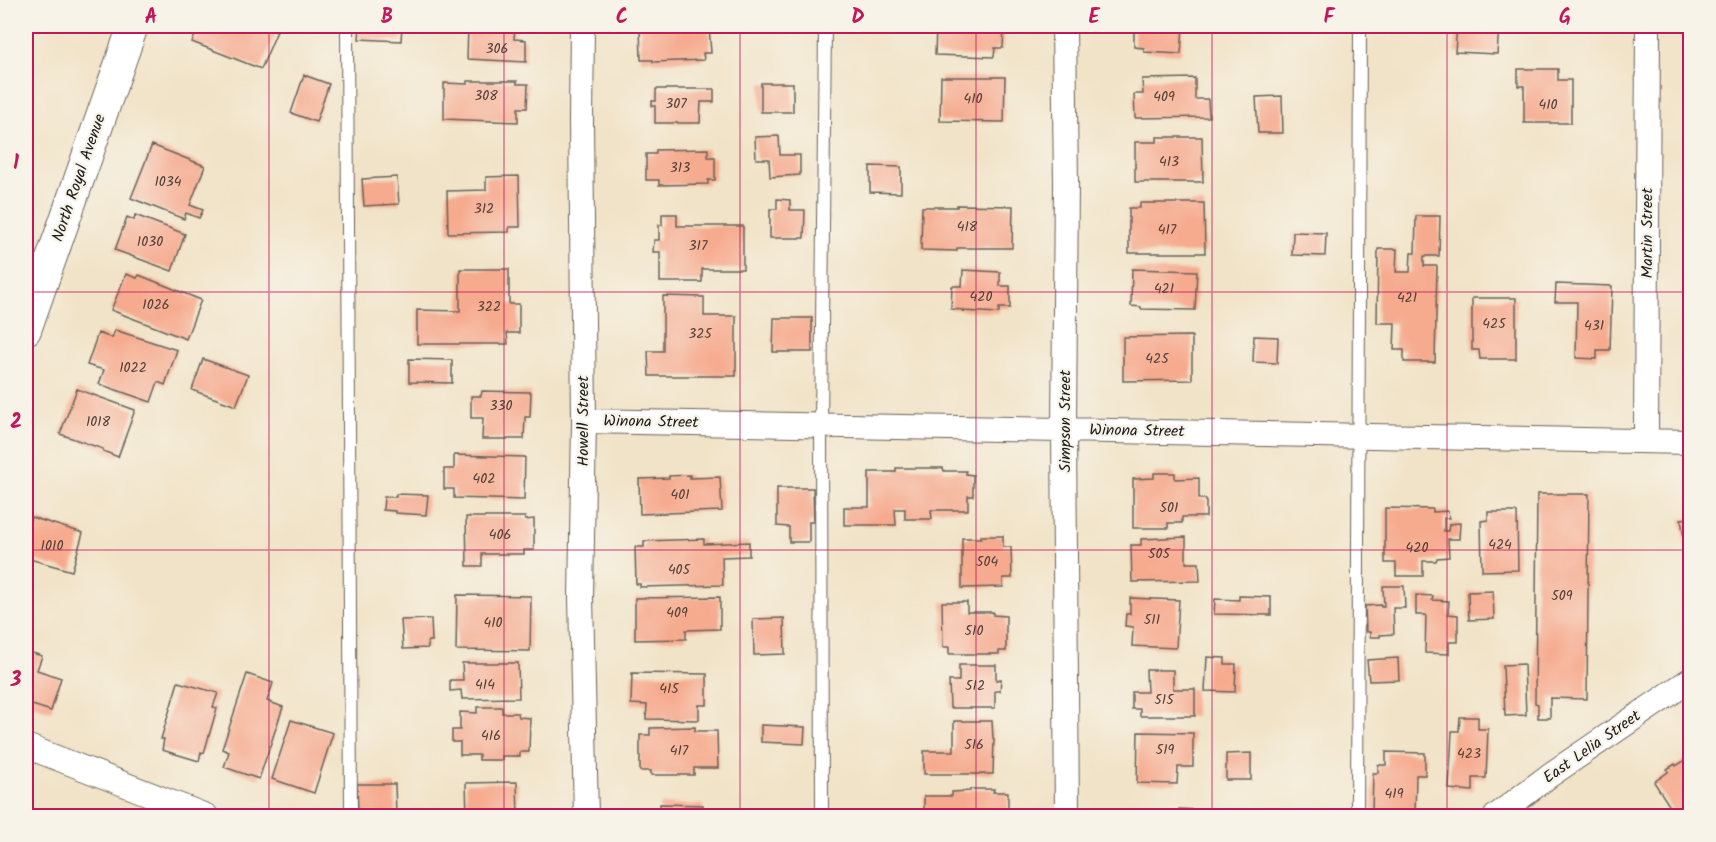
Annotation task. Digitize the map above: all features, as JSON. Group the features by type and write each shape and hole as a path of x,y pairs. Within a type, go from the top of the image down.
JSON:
{"street":[{"name":"North Royal Avenue","path":"26,330 133,26"},
{"name":"Howell Street","path":"582,26 584,421 581,597 586,816"},
{"name":"Simpson Street","path":"1064,26 1067,816"},
{"name":"Martin Street","path":"1646,441 1648,26"},
{"name":"Winona Street","path":"584,421 1690,442"},
{"name":"East Lelia Street","path":"1496,816 1550,775 1690,680"},
{"path":"26,746 206,816"}],"lane":[{"path":"347,26 351,816"},
{"path":"822,816 821,425 825,26"},
{"path":"1357,816 1360,26"}],"building":[{"path":"199,26 263,26 277,31 261,69 192,42"},
{"path":"360,26 402,26 401,41 359,39"},
{"path":"468,26 515,26 514,39 526,40 526,62 467,59"},
{"path":"640,26 709,26 711,53 703,53 704,60 653,62 653,60 641,60"},
{"path":"936,26 1004,26 1003,48 995,48 994,57 935,55"},
{"path":"1134,26 1183,26 1181,54 1144,52 1144,48 1134,47"},
{"path":"1457,26 1499,26 1497,54 1455,52"},
{"path":"1518,69 1558,69 1558,80 1571,80 1571,123 1524,123 1524,86 1518,86"},
{"path":"304,75 329,84 316,122 291,113"},
{"path":"941,77 1005,77 1004,122 940,121"},
{"path":"1195,78 1195,99 1208,99 1209,117 1135,118 1134,94 1143,94 1142,79"},
{"path":"467,81 517,81 517,84 528,84 527,108 518,108 518,122 444,119 444,83 467,84"},
{"path":"761,83 793,83 793,112 761,112"},
{"path":"656,89 714,89 714,102 701,102 700,123 655,123 655,106 652,106 652,101 656,101"},
{"path":"1282,96 1283,133 1258,133 1256,97"},
{"path":"779,136 780,155 800,155 800,175 770,177 769,159 756,159 755,137"},
{"path":"1157,137 1202,137 1203,182 1135,182 1135,142 1157,142"},
{"path":"152,145 205,166 190,205 203,210 199,218 186,213 184,219 131,198"},
{"path":"708,149 708,157 715,157 715,180 708,180 708,184 659,185 659,180 646,180 646,154 656,154 656,150"},
{"path":"870,166 901,167 901,193 870,192"},
{"path":"519,176 520,227 509,227 509,232 448,233 447,191 486,190 486,177"},
{"path":"397,177 399,204 364,206 362,179"},
{"path":"777,199 790,200 790,210 805,210 804,238 770,238 770,209 777,209"},
{"path":"1140,203 1204,203 1205,253 1129,253 1129,208 1140,208"},
{"path":"957,205 1013,206 1012,248 921,250 922,207 957,207"},
{"path":"662,214 677,214 677,226 743,226 743,269 702,269 702,282 660,282 660,252 653,252 654,240 659,240"},
{"path":"135,215 185,234 172,271 115,250 127,217 134,220"},
{"path":"1416,216 1440,216 1439,256 1424,256 1424,266 1437,266 1435,362 1404,362 1404,350 1394,350 1395,323 1377,323 1378,249 1397,249 1396,272 1410,272 1411,253 1415,253"},
{"path":"1293,232 1326,233 1325,256 1292,255"},
{"path":"460,269 509,269 509,304 519,304 519,333 507,333 508,344 417,344 417,310 460,311"},
{"path":"1132,269 1197,271 1195,310 1141,309 1141,307 1131,306"},
{"path":"963,270 1000,272 1000,286 1010,286 1010,308 999,308 999,313 951,309 952,286 962,286"},
{"path":"126,274 137,278 139,275 201,300 186,339 111,310"},
{"path":"1556,284 1612,286 1610,350 1597,350 1597,359 1576,358 1577,302 1555,302"},
{"path":"663,296 704,297 704,316 736,316 736,376 649,376 648,351 663,351"},
{"path":"1472,298 1516,298 1516,359 1480,359 1479,350 1472,350"},
{"path":"774,318 812,318 812,352 773,352"},
{"path":"115,330 177,350 165,385 158,382 151,402 99,384 104,370 87,365 98,333 112,338"},
{"path":"1192,336 1192,380 1123,381 1123,337"},
{"path":"1254,336 1278,337 1277,363 1253,362"},
{"path":"203,359 248,375 236,406 192,390"},
{"path":"409,359 452,360 452,383 409,382"},
{"path":"77,389 135,410 118,457 103,449 60,434"},
{"path":"482,391 531,392 530,417 525,417 524,439 482,439 483,418 471,418 471,396 481,396"},
{"path":"454,455 525,457 524,500 454,498 454,489 444,489 444,469 454,469"},
{"path":"896,468 943,468 944,471 966,471 966,474 973,475 973,496 968,496 968,510 931,510 932,519 905,519 905,509 895,509 896,525 844,525 844,507 869,507 869,472 896,472"},
{"path":"1154,473 1175,473 1175,479 1199,478 1199,499 1206,499 1206,517 1182,517 1182,523 1168,523 1168,528 1133,528 1133,479 1154,478"},
{"path":"690,475 690,478 720,477 722,511 640,514 639,479"},
{"path":"777,488 813,488 814,522 809,522 809,542 789,542 789,527 777,526"},
{"path":"396,494 428,495 426,515 383,510 384,497 396,497"},
{"path":"1537,494 1589,494 1587,699 1550,698 1550,718 1538,718 1538,704 1535,703"},
{"path":"1385,508 1448,511 1449,518 1444,518 1444,531 1448,531 1449,524 1460,523 1459,539 1448,539 1449,557 1437,558 1436,561 1423,561 1423,576 1396,576 1396,563 1385,563"},
{"path":"1488,512 1517,512 1518,570 1482,571 1481,521 1488,520"},
{"path":"31,517 83,533 72,571 26,558 26,535"},
{"path":"466,517 534,519 534,550 524,550 524,554 482,554 482,566 467,566"},
{"path":"1690,518 1690,569 1689,569 1681,519"},
{"path":"981,536 1003,536 1003,547 1011,547 1012,578 1003,578 1003,587 962,588 962,538 981,538"},
{"path":"1186,537 1186,563 1199,563 1200,581 1132,582 1131,545 1141,545 1141,539"},
{"path":"704,539 704,544 749,542 749,556 722,557 723,585 640,587 640,584 636,584 635,547 644,547 644,541"},
{"path":"1383,586 1404,586 1405,608 1393,608 1394,634 1370,637 1370,632 1366,632 1365,606 1381,605 1384,607"},
{"path":"1493,591 1494,619 1469,620 1468,592"},
{"path":"457,595 531,596 530,651 456,650"},
{"path":"1416,595 1433,596 1432,600 1449,601 1448,614 1458,615 1458,642 1449,642 1449,654 1425,653 1426,615 1416,615"},
{"path":"1239,596 1271,597 1271,615 1214,614 1215,599 1239,600"},
{"path":"720,597 720,629 686,630 686,639 635,640 635,598"},
{"path":"1130,598 1179,600 1176,648 1132,646 1133,627 1125,626 1126,614 1130,614"},
{"path":"942,602 967,602 967,612 993,612 993,615 1006,616 1006,651 999,651 999,654 949,654 949,647 943,647"},
{"path":"784,618 785,654 754,655 753,619"},
{"path":"431,619 432,641 428,641 428,648 403,649 401,620"},
{"path":"26,651 42,656 37,670 61,678 51,711 26,703"},
{"path":"1207,657 1225,658 1225,664 1236,664 1235,692 1205,691"},
{"path":"1398,658 1399,680 1369,681 1367,660"},
{"path":"462,663 518,663 519,698 462,699 461,690 450,691 450,680 463,680"},
{"path":"1524,664 1526,715 1505,716 1503,665"},
{"path":"959,665 996,665 996,680 1001,679 1000,691 995,691 995,708 950,708 949,681 959,681"},
{"path":"1146,670 1173,670 1173,689 1195,689 1195,716 1140,716 1140,709 1132,709 1132,692 1147,692"},
{"path":"632,673 707,674 707,705 699,705 699,720 646,719 647,705 631,704"},
{"path":"247,674 273,683 267,701 283,707 259,779 224,767 229,752 222,749"},
{"path":"178,682 218,693 213,707 217,708 204,753 201,752 199,761 162,750 164,739 161,739"},
{"path":"477,707 502,707 502,713 518,713 519,717 530,718 529,752 520,752 520,756 502,756 502,760 479,760 479,755 460,755 460,742 452,742 452,730 460,730 460,712 477,713"},
{"path":"1460,717 1478,717 1478,729 1488,729 1486,778 1473,778 1473,791 1449,789 1452,731 1459,731"},
{"path":"291,720 333,733 314,793 272,779"},
{"path":"954,721 992,721 993,774 924,774 924,751 954,751"},
{"path":"761,725 805,727 804,744 761,742"},
{"path":"695,727 695,731 717,731 718,768 694,768 694,775 651,775 651,771 640,771 640,735 650,735 650,728"},
{"path":"1138,732 1193,733 1193,767 1178,767 1177,784 1137,783"},
{"path":"1386,752 1425,753 1425,775 1416,775 1415,815 1377,816 1377,813 1372,813 1373,773 1378,773 1378,765 1386,765"},
{"path":"1251,753 1251,780 1226,780 1226,754"},
{"path":"1690,757 1690,802 1674,813 1654,782 1668,772 1667,769"},
{"path":"517,782 518,816 467,816 466,783"},
{"path":"357,784 395,784 396,816 378,816 378,813 358,814"},
{"path":"970,789 994,789 993,792 1008,792 1008,813 1000,812 1000,816 924,816 924,796 952,796 952,792 970,791"},
{"path":"660,804 703,805 703,816 660,816"},
{"path":"1179,809 1198,810 1198,816 1179,816"}]}
